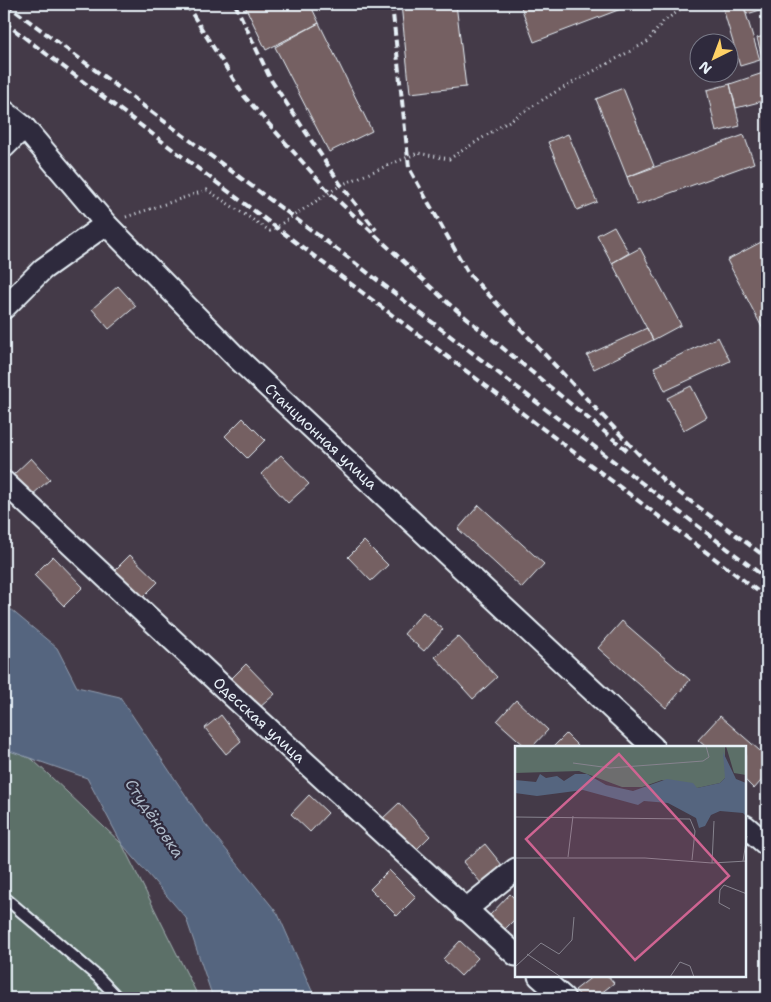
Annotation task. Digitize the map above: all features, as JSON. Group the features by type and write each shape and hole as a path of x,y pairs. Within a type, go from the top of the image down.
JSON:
{"street":[{"name":"Станционная улица","path":"4,111 24,127 106,224 289,408 652,746"},
{"path":"4,148 24,127"},
{"path":"4,308 43,269 106,224"},
{"name":"Одесская улица","path":"4,482 465,910 515,954"},
{"path":"746,827 767,845"},
{"path":"465,910 515,870"},
{"path":"540,977 564,998"}],"lane":[{"path":"4,897 98,977 118,998"}],"path":[{"path":"106,224 207,190 270,231 341,185 408,157 418,153 449,159 552,94 647,42 664,21 689,4"}],"green space":[{"path":"4,748 32,759 122,844 199,998 4,998"}],"water":[{"name":"Студёновка","path":"4,604 57,648 77,687 120,697 203,821 278,914 312,991 323,998 213,998 186,918 122,844 87,778 4,749"}],"building":[{"path":"244,4 310,4 319,23 266,50"},
{"path":"401,4 456,4 466,87 410,93"},
{"path":"529,4 634,4 534,42 521,7"},
{"path":"743,4 760,60 740,66 738,59 738,32 730,32 722,5"},
{"path":"743,4 767,4 767,8 747,14"},
{"path":"319,23 372,131 329,152 275,47"},
{"path":"767,35 767,72 766,72 757,38"},
{"path":"766,72 767,100 736,108 730,84"},
{"path":"730,84 740,126 716,132 707,90"},
{"path":"623,88 654,166 627,177 596,99"},
{"path":"568,134 597,202 577,210 548,142"},
{"path":"744,135 754,163 637,205 627,177"},
{"path":"614,226 629,253 612,263 597,235"},
{"path":"765,240 767,245 767,337 727,260"},
{"path":"640,248 681,325 653,340 612,263"},
{"path":"118,286 136,306 109,329 92,309"},
{"path":"647,328 653,340 594,369 587,355"},
{"path":"718,337 730,361 665,391 654,367"},
{"path":"691,386 707,417 684,430 667,398"},
{"path":"243,418 265,440 247,458 225,436"},
{"path":"281,455 309,484 288,503 261,474"},
{"path":"31,458 50,479 31,496 12,476"},
{"path":"479,505 544,564 522,588 458,529"},
{"path":"364,541 388,565 371,581 348,557"},
{"path":"130,555 158,582 141,599 114,571"},
{"path":"53,556 83,587 64,606 34,575"},
{"path":"423,612 443,629 424,651 404,634"},
{"path":"622,621 690,680 666,708 598,648"},
{"path":"458,636 497,677 473,699 435,657"},
{"path":"246,664 275,694 259,708 231,679"},
{"path":"516,700 548,730 533,746 525,746 497,721"},
{"path":"221,715 241,741 226,754 205,728"},
{"path":"720,716 767,757 767,774 754,789 746,781 746,746 705,746 698,740"},
{"path":"566,734 578,746 554,746"},
{"path":"309,795 328,813 310,832 291,814"},
{"path":"399,803 430,836 413,853 382,819"},
{"path":"485,844 502,865 481,883 463,862"},
{"path":"389,870 416,897 397,916 370,889"},
{"path":"510,894 515,899 515,919 503,931 489,916"},
{"path":"460,941 478,958 461,976 443,959"},
{"path":"592,977 609,977 614,983 595,998 582,998 575,990"}],"railway":[{"path":"6,4 342,253 767,579"},
{"path":"186,4 244,96 330,193 448,303 629,452"},
{"path":"235,4 271,80 341,185 376,230"},
{"path":"392,4 409,168 468,273 666,483 767,558"},
{"path":"4,22 767,598"}]}
